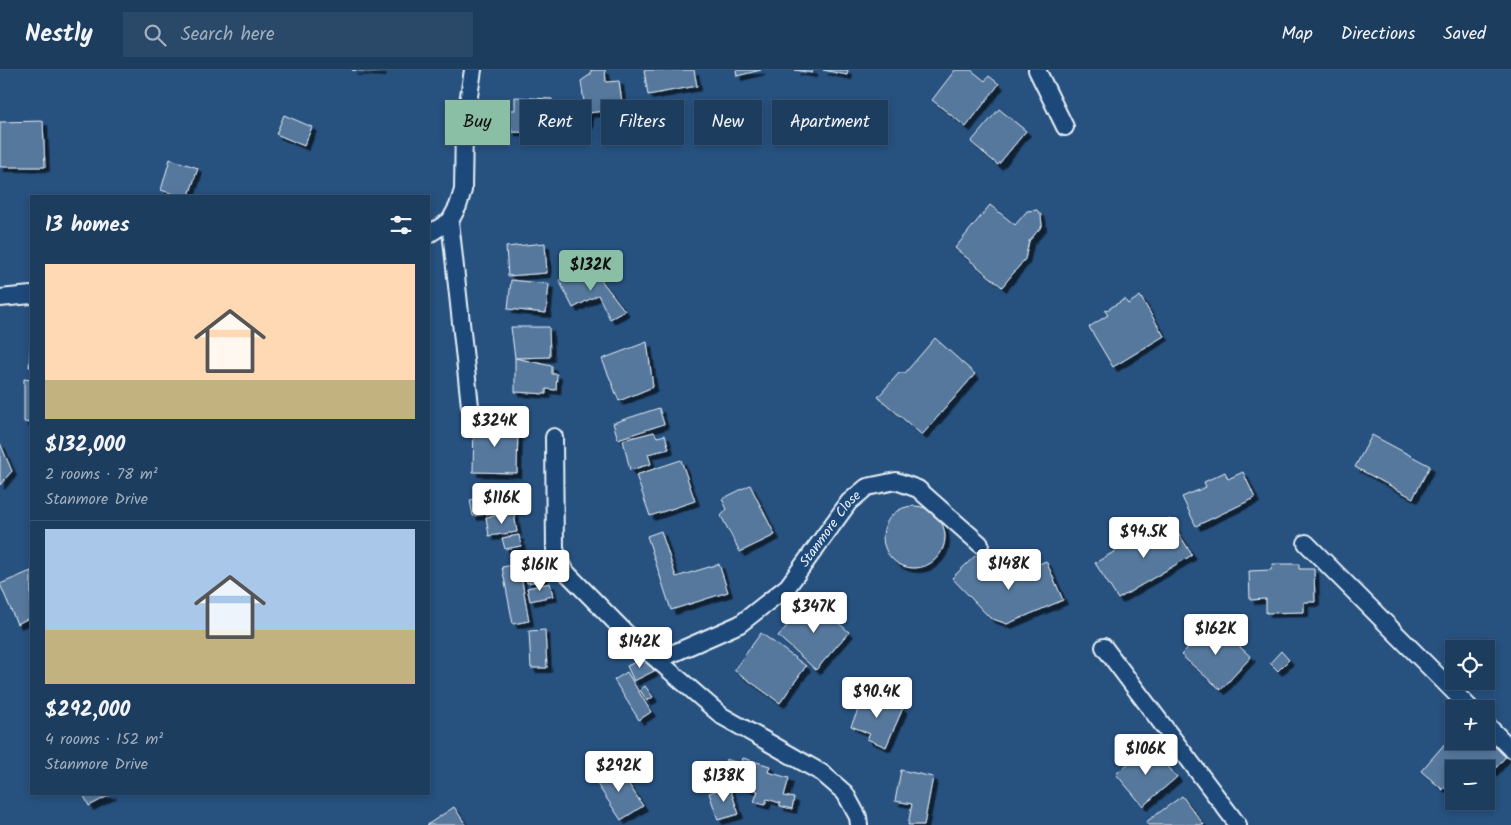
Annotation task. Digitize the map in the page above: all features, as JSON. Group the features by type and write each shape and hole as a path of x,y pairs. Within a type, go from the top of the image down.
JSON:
{"street":[{"path":"430,233 450,221 458,206 462,190 464,128 473,70"},
{"path":"1037,70 1066,127"},
{"path":"450,221 470,406"},
{"path":"0,298 30,296"},
{"path":"554,437 555,550 566,572 625,632 722,716 822,773 844,793 858,816 859,825"},
{"name":"Stanmore Close","path":"658,660 740,624 788,586 849,502 867,487 896,481 918,489 980,544"},
{"path":"1306,542 1462,700"},
{"path":"1104,647 1238,825"},
{"path":"1495,733 1511,749"}],"building":[{"path":"352,70 382,70 381,72"},
{"path":"591,70 605,70 606,82 619,81 622,100 601,100 601,112 591,113 591,100 584,100 581,81 591,74"},
{"path":"644,70 694,70 697,86 648,95"},
{"path":"736,70 761,70 737,76"},
{"path":"795,70 813,70 812,73"},
{"path":"823,70 848,70 847,75"},
{"path":"955,70 971,70 985,81 989,76 999,84 966,127 932,100"},
{"path":"515,97 552,99 520,100 520,132 511,132 510,110 515,110"},
{"path":"999,109 1026,131 998,165 971,142"},
{"path":"284,115 312,127 304,146 276,134"},
{"path":"43,121 45,167 0,167 0,122"},
{"path":"170,159 198,168 189,195 176,195 161,190"},
{"path":"990,205 1015,225 1027,211 1037,210 1041,215 1042,226 1029,241 1025,259 1002,287 955,248"},
{"path":"545,243 547,273 508,276 506,247"},
{"path":"594,271 625,311 610,319 598,295 573,308 559,280"},
{"path":"511,280 549,284 546,313 508,309"},
{"path":"1140,296 1164,336 1113,367 1089,327 1108,315 1105,311 1125,299 1128,304"},
{"path":"511,327 549,327 550,357 515,358"},
{"path":"935,338 975,374 922,435 878,397 899,373 905,373"},
{"path":"647,342 653,387 619,401 602,359"},
{"path":"515,358 552,366 552,374 557,374 556,390 546,389 546,394 515,392"},
{"path":"24,379 30,380 30,423 24,422"},
{"path":"659,408 664,424 618,439 613,423"},
{"path":"474,424 518,425 517,473 473,472"},
{"path":"654,432 657,437 665,435 669,449 648,454 651,464 630,470 623,440"},
{"path":"1372,435 1430,466 1413,498 1355,467"},
{"path":"0,443 12,471 0,485"},
{"path":"681,460 695,501 650,516 636,475"},
{"path":"1225,472 1228,479 1243,472 1255,498 1196,526 1182,497 1206,487 1204,482"},
{"path":"750,485 775,535 740,552 721,516 727,509 722,499"},
{"path":"519,492 522,509 473,516 470,500"},
{"path":"908,506 920,506 936,515 943,525 945,537 943,549 936,559 920,568 908,568 897,563 888,554 883,543 883,531 888,520 897,511"},
{"path":"514,513 517,532 489,536 486,517"},
{"path":"1170,519 1192,555 1118,599 1095,563"},
{"path":"661,531 676,577 719,564 728,592 671,610 647,536"},
{"path":"519,535 521,546 505,549 502,538"},
{"path":"976,555 1001,581 1046,561 1063,600 1007,624 990,618 952,578"},
{"path":"539,560 544,580 527,583 523,564"},
{"path":"519,564 529,621 513,624 502,567"},
{"path":"1273,564 1299,564 1299,569 1314,569 1315,602 1304,602 1304,612 1266,613 1266,599 1250,600 1249,571 1271,570"},
{"path":"30,571 30,618 17,624 0,584"},
{"path":"550,583 553,596 530,601 527,588"},
{"path":"811,599 849,632 816,670 778,636"},
{"path":"1212,622 1251,657 1221,690 1181,655"},
{"path":"545,630 547,668 531,668 529,631"},
{"path":"761,633 806,666 780,703 734,670"},
{"path":"1281,651 1289,660 1278,671 1270,663"},
{"path":"646,657 654,671 634,681 627,666"},
{"path":"627,672 651,712 639,720 614,680"},
{"path":"645,686 653,697 647,701 640,690"},
{"path":"866,692 903,708 886,747 867,739 870,734 851,726"},
{"path":"1445,743 1445,750 1495,750 1495,743 1508,754 1495,769 1495,760 1445,760 1445,788 1443,790 1421,771"},
{"path":"1150,745 1177,777 1143,806 1116,774"},
{"path":"743,758 770,766 768,772 789,778 784,796 794,798 792,809 780,806 780,803 767,799 765,805 754,802 758,791 720,780 726,759 741,764"},
{"path":"617,766 643,806 621,820 595,781"},
{"path":"901,770 933,777 924,825 908,825 912,804 895,801"},
{"path":"729,786 739,814 718,820 709,793"},
{"path":"84,795 110,795 89,806"},
{"path":"1182,796 1204,825 1148,825 1146,822"},
{"path":"454,807 466,825 427,825"}]}
